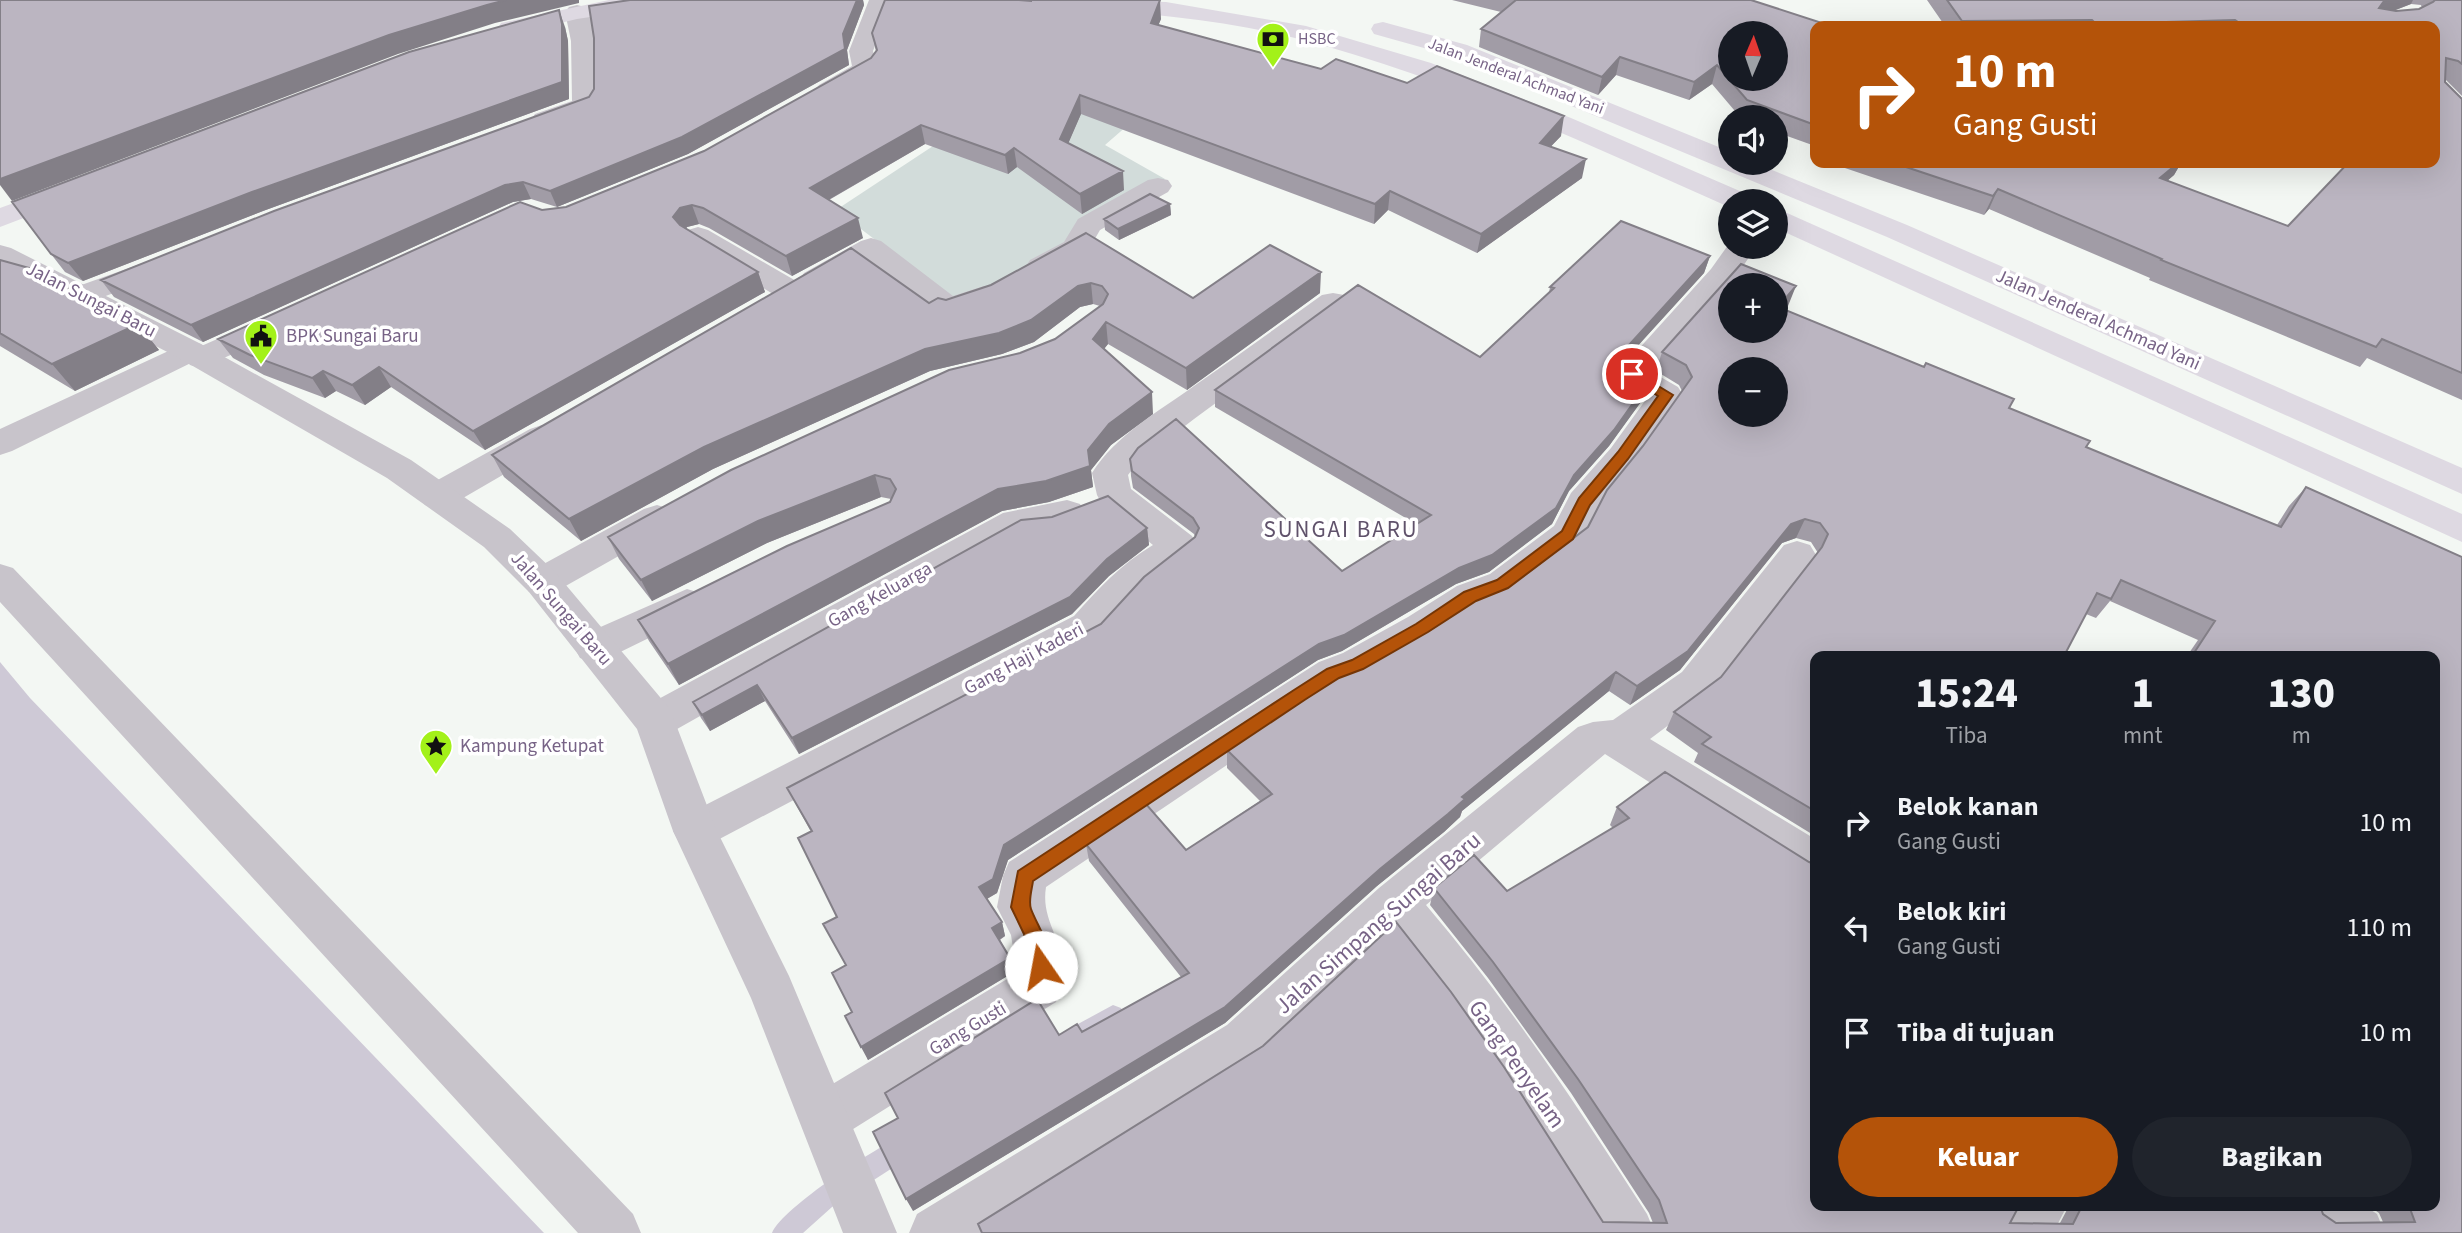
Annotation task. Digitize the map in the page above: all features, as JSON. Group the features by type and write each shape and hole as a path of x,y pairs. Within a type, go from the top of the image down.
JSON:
{"highway":[{"path":"489,26 569,6 656,0"},
{"name":"Jalan Jenderal Achmad Yani","path":"1076,0 1166,9 1297,31 1422,68 1562,124 1718,192"},
{"path":"1255,0 1301,8"},
{"name":"Jalan Jenderal Achmad Yani","path":"1364,23 1458,50 1718,156"},
{"path":"0,194 63,170"},
{"name":"Jalan Jenderal Achmad Yani","path":"1763,175 1897,231 2462,482"},
{"path":"0,218 90,183"},
{"name":"Jalan Jenderal Achmad Yani","path":"1788,222 2462,529"}],"street":[{"path":"807,101 865,69 861,51 881,0"},
{"path":"521,129 586,105 583,41 569,6"},
{"path":"698,236 780,299 871,247 949,309 1076,248 1088,225 1158,186"},
{"name":"Jalan Sungai Baru","path":"0,254 195,354 399,468 497,538 542,582 655,721 695,831 772,992 865,1223"},
{"path":"84,295 177,258"},
{"name":"Gang Gusti","path":"833,1140 1039,986 1041,967 1033,932 1020,907 1025,876 1322,680 1422,628 1470,596 1503,584 1567,535 1584,502 1623,456 1666,395 1632,374 1722,275 1733,259"},
{"path":"1115,495 1110,473 1125,456 1334,302"},
{"path":"0,443 195,354 295,315"},
{"path":"438,496 562,425"},
{"name":"Gang Keluarga","path":"655,721 1016,522 1054,518 1115,495"},
{"name":"Gang Haji Kaderi","path":"695,831 1088,627 1119,590 1149,565 1179,546 1115,495"},
{"path":"542,582 690,500"},
{"path":"1797,555 1696,684 1617,740 1810,860"},
{"path":"0,578 614,1233"},
{"path":"594,647 720,587"},
{"name":"Jalan Simpang Sungai Baru","path":"936,1233 1244,1042 1395,903 1593,739 1610,736 1617,740"},
{"name":"Gang Penyelam","path":"1395,903 1442,959 1537,1089 1628,1233"},
{"path":"2020,1233 2037,1211"},
{"path":"2326,1211 2358,1233"}],"shaded area":[{"path":"1021,88 1128,125 1105,145 1165,179 1080,224 1077,241 957,302 836,210"},
{"path":"0,662 30,698 544,1233 0,1233"}],"building":[{"path":"0,0 506,0 389,35 0,179"},
{"path":"630,0 857,0 843,34 845,49 682,137 550,191 523,182 505,185 191,325 101,280 274,211 589,97 594,89 594,38 589,6"},
{"path":"885,0 1160,0 1151,23 1321,69 1336,59 1407,83 1437,66 1564,116 1540,143 1586,159 1481,234 1390,191 1375,204 1080,95 1060,139 1123,171 1080,194 1014,148 1005,155 921,125 810,188 858,218 786,256 703,208 692,205 680,208 673,217 680,225 758,272 473,431 379,367 352,385 323,371 312,378 250,355 218,339 520,202 542,210 566,207 704,151 871,58 877,50 872,33"},
{"path":"1516,0 1751,0 1816,21 1810,21 1810,123 1788,115 1788,105 1761,105 1747,100 1739,91 1788,91 1788,21 1718,21 1718,66 1694,82 1620,57 1602,77 1481,29"},
{"path":"1947,0 2386,0 2379,8 2396,11 2419,9 2435,0 2462,0 2462,64 2446,58 2445,82 2462,99 2462,373 2382,339 2376,347 2161,260 1998,189 1993,196 1909,168 2172,168 2160,178 2288,226 2343,168 2440,168 2440,21 1962,21"},
{"path":"559,10 562,24 562,82 252,192 68,263 51,254 12,202 409,52"},
{"path":"1150,194 1170,204 1118,229 1104,219"},
{"path":"1621,221 1710,256 1619,356 1623,367 1648,382 1614,430 1574,475 1556,508 1492,555 1459,568 1344,635 1319,644 1004,845 993,879 979,887 1002,922 992,928 1010,958 861,1047 845,1016 852,1012 832,973 846,965 823,924 837,917 798,838 812,831 787,788 1101,624 1144,577 1195,537 1199,528 1193,518 1132,471 1130,459 1138,448 1176,419 1342,571 1431,515 1215,390 1358,285 1480,357"},
{"path":"1086,233 1193,298 1270,245 1321,272 1186,368 1106,322 1093,339 1152,392 1109,424 1088,450 1090,466 1046,481 998,489 668,664 638,620 787,546 890,502 896,489 890,479 875,475 758,521 641,580 608,537 731,470 949,370 1020,353 1055,339 1103,304 1108,294 1102,286 1091,283 1078,286 1031,320 999,333 925,349 704,447 569,519 492,455 851,248 929,303 938,298 946,300 991,285"},
{"path":"0,260 29,268 138,324 52,364 0,333"},
{"path":"1741,264 1764,273 1733,273"},
{"path":"1788,283 1796,286 1788,295"},
{"path":"1718,290 1718,343 1788,343 1788,311 1924,367 1926,363 2014,399 2009,408 2090,441 2086,447 2281,527 2306,487 2462,557 2462,1233 982,1233 978,1224 1263,1046 1396,922 1451,992 1504,1067 1603,1222 1667,1223 1659,1200 1578,1079 1493,962 1434,888 1474,855 1507,891 1629,818 1617,807 1665,772 1810,862 1810,1211 2016,1211 2010,1223 2073,1224 2080,1211 2322,1211 2336,1223 2415,1222 2411,1211 2440,1211 2440,651 2195,651 2215,621 2121,580 2111,599 2097,593 2067,651 1810,651 1810,808 1702,744 1711,737 1674,712 1721,677 1822,547 1828,534 1820,523 1805,519 1791,524 1688,651 1637,686 1616,672 1462,797 1465,799 1380,869 1225,1007 906,1199 873,1132 898,1118 885,1093 1037,999 1059,1035 1077,1024 1082,1032 1189,973 1086,844 1146,804 1186,850 1272,794 1227,750 1350,668 1375,658 1441,622 1489,589 1522,577 1588,527 1607,490 1643,446 1692,377 1686,365 1662,352"},
{"path":"1108,496 1147,528 1107,559 1070,597 792,738 757,685 702,715 693,702 1021,520 1052,517"}],"waterway":[{"path":"1086,1032 1113,1015"},
{"path":"784,1233 824,1199 906,1146"}],"place":[{"name":"HSBC","path":"1273,69"},
{"name":"BPK Sungai Baru","path":"261,366"},
{"name":"Kampung Ketupat","path":"436,776"}],"district":[{"name":"SUNGAI BARU","path":"1341,529"}],"route":[{"path":"1041,967 1033,932 1020,907 1025,876 1333,673 1357,664 1422,628 1470,596 1503,584 1567,535 1584,502 1623,456 1632,439 1666,395 1632,374"}]}
